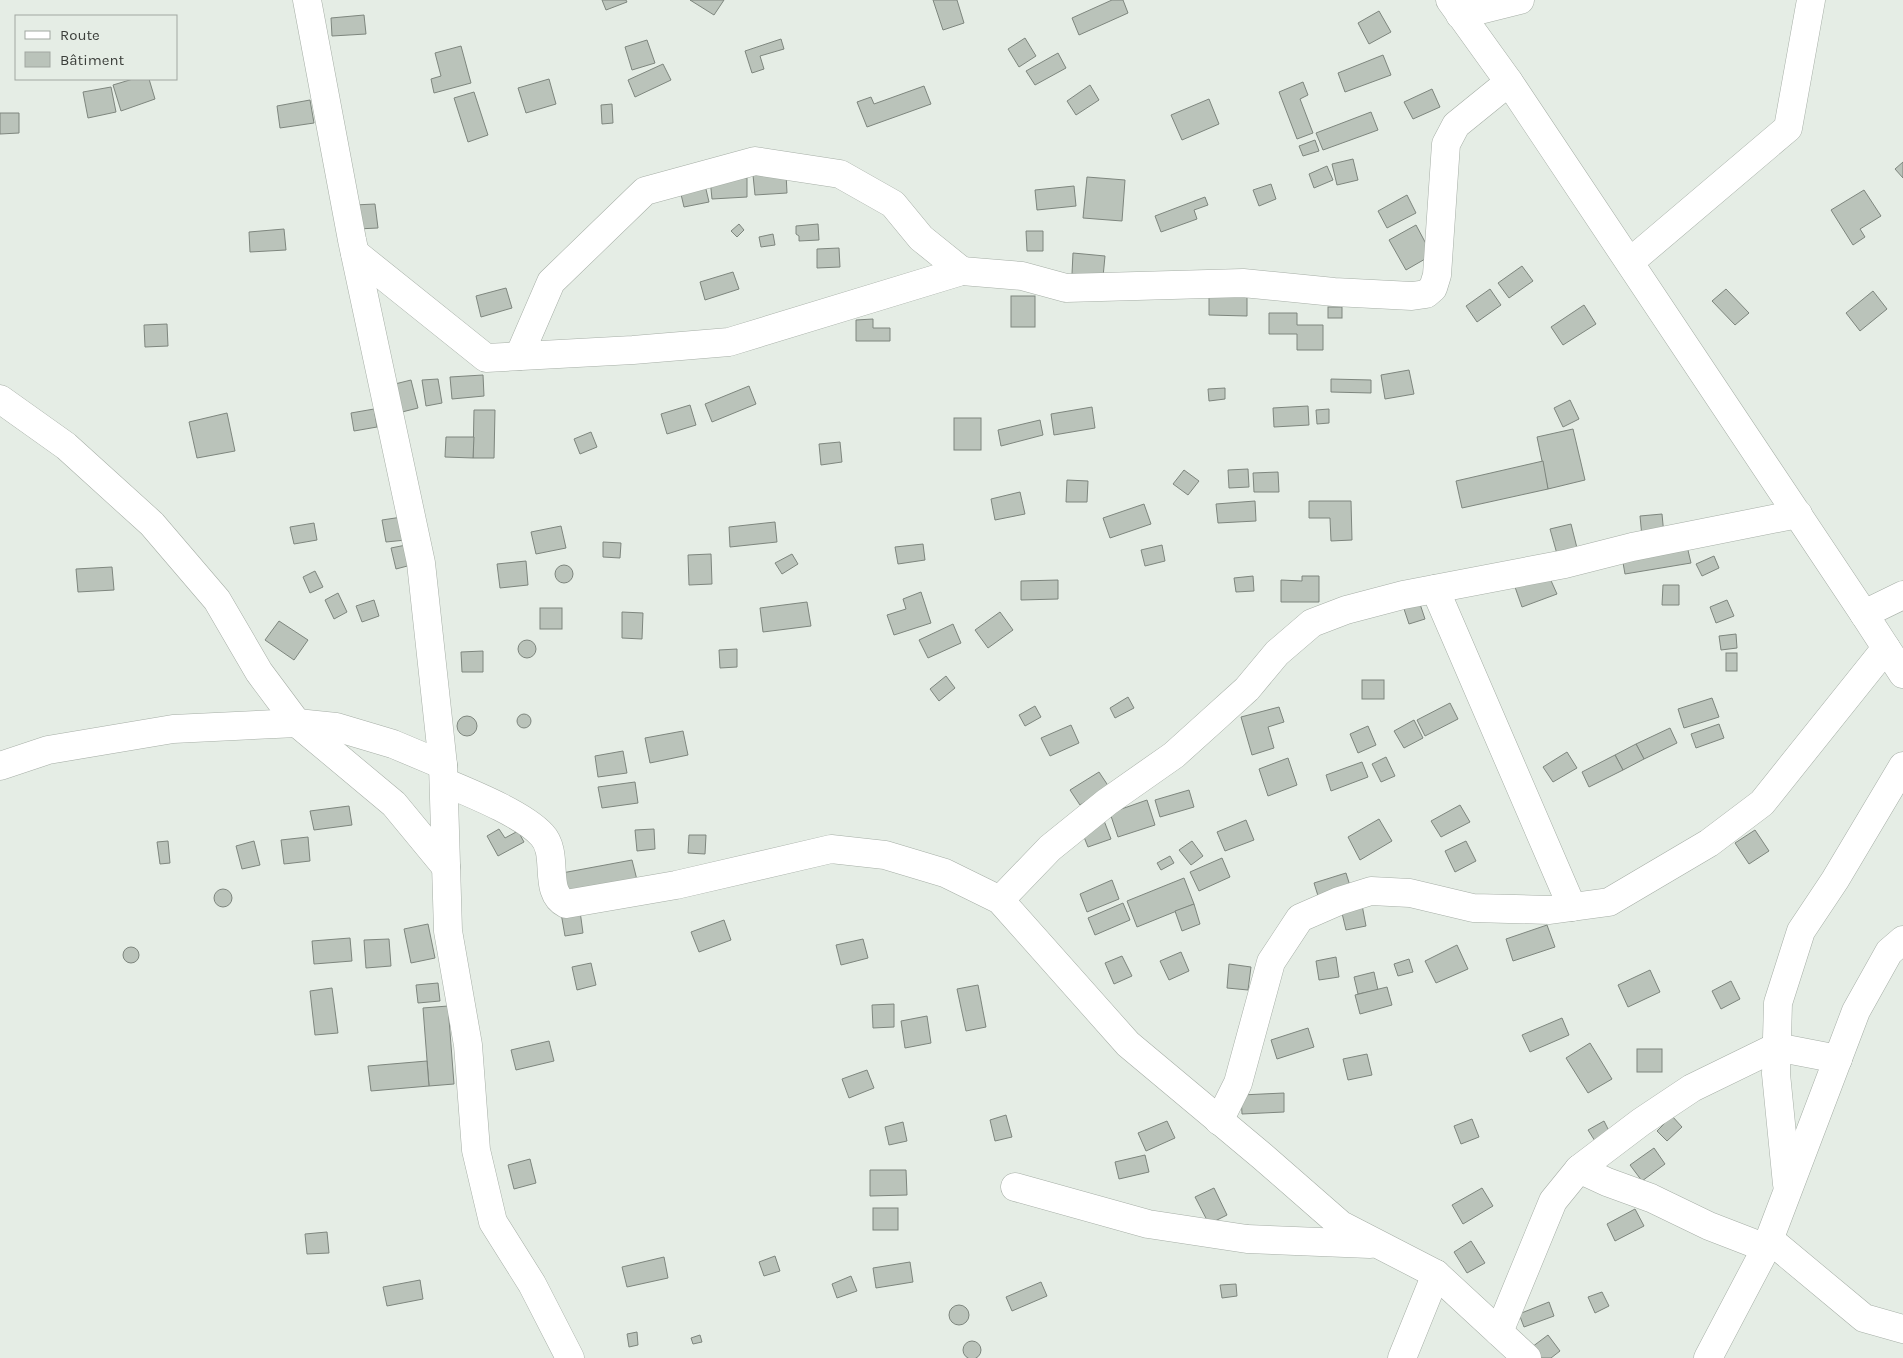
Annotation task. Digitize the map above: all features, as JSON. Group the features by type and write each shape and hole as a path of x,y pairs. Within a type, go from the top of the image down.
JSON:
{"street":[{"path":"307,0 355,254 421,563 443,773 448,931 468,1045 476,1150 493,1222 532,1284 570,1358"},
{"path":"1520,0 1455,7 1509,82 1630,262 1903,674"},
{"path":"1630,262 1788,128 1810,0"},
{"path":"355,254 486,358 633,350 728,342 962,271 1022,276 1066,288 1243,283 1334,292 1412,296 1426,294 1433,288 1437,275 1446,144 1456,125 1509,82"},
{"path":"519,356 551,282 645,191 755,161 840,174 892,204 921,238 962,271"},
{"path":"0,399 66,446 152,524 217,600 259,672 297,723 394,804 446,867"},
{"path":"1000,900 1050,848 1107,802 1174,755 1216,718 1247,689 1277,654 1312,623 1346,610 1434,589 1565,564 1632,547 1798,514"},
{"path":"1434,589 1572,907"},
{"path":"1864,614 1903,595"},
{"path":"1219,1120 1238,1083 1270,962 1300,918 1339,901 1371,891 1410,893 1473,908 1550,910 1608,902 1709,843 1762,803 1886,648"},
{"path":"0,766 48,750 173,729 297,723 336,727 393,744 518,816 543,836 551,856 554,892 558,901 566,904 676,885 831,849 885,855 945,873 1000,900 1128,1044 1341,1225 1436,1274 1527,1358"},
{"path":"1788,1191 1776,1074 1778,1003 1801,931 1835,880 1903,766"},
{"path":"1708,1358 1768,1244 1856,1010 1889,952 1903,940"},
{"path":"1499,1332 1554,1201 1579,1169 1641,1122 1692,1088 1776,1047 1838,1059"},
{"path":"1579,1169 1607,1182 1651,1198 1709,1226 1768,1244 1864,1318 1903,1328"},
{"path":"1015,1187 1148,1224 1247,1239 1380,1244"},
{"path":"1402,1358 1436,1274"}],"building":[{"path":"602,0 626,0 627,2 606,10"},
{"path":"690,0 724,0 714,15"},
{"path":"933,0 957,0 964,23 943,30"},
{"path":"1112,0 1123,0 1128,13 1079,35 1072,18"},
{"path":"1379,11 1391,32 1369,44 1358,23"},
{"path":"364,15 366,34 332,36 331,18"},
{"path":"1025,38 1036,56 1019,67 1008,49"},
{"path":"781,39 784,49 760,56 764,69 752,73 745,51"},
{"path":"647,40 655,63 632,70 625,47"},
{"path":"461,46 471,83 434,93 431,79 441,76 435,53"},
{"path":"1058,53 1066,68 1035,85 1026,71"},
{"path":"1383,55 1391,75 1345,92 1338,73"},
{"path":"663,64 671,80 635,97 628,80"},
{"path":"549,79 556,104 526,113 518,88"},
{"path":"130,80 149,80 155,99 121,111 113,85"},
{"path":"1303,82 1308,95 1300,99 1313,133 1297,139 1279,92"},
{"path":"1090,85 1099,100 1076,115 1067,101"},
{"path":"924,86 931,104 867,127 857,102 871,97 874,104"},
{"path":"111,87 116,112 88,118 83,92"},
{"path":"1432,89 1440,107 1413,119 1404,102"},
{"path":"474,92 488,135 468,142 454,98"},
{"path":"1209,99 1219,124 1182,140 1171,115"},
{"path":"310,100 314,123 280,128 277,106"},
{"path":"612,104 613,123 602,124 601,105"},
{"path":"1371,112 1378,130 1323,150 1316,133"},
{"path":"0,113 19,113 19,133 0,134"},
{"path":"1315,140 1319,151 1303,156 1299,146"},
{"path":"1353,159 1358,180 1337,185 1332,164"},
{"path":"1903,162 1903,178 1895,169"},
{"path":"1327,166 1333,180 1314,188 1309,174"},
{"path":"786,173 787,193 755,195 753,175"},
{"path":"1087,177 1125,180 1122,221 1083,218"},
{"path":"747,178 747,197 712,199 710,179"},
{"path":"1271,184 1276,199 1259,206 1253,190"},
{"path":"705,185 709,202 684,207 680,190"},
{"path":"1074,186 1076,206 1037,210 1035,190"},
{"path":"1864,190 1881,216 1860,229 1865,237 1853,245 1831,210"},
{"path":"1407,195 1416,213 1387,228 1378,211"},
{"path":"1205,197 1208,205 1194,210 1197,219 1161,232 1155,216"},
{"path":"375,204 378,228 357,229 354,205"},
{"path":"739,224 744,230 737,237 731,231"},
{"path":"818,224 819,240 799,241 799,236 796,234 796,226"},
{"path":"1416,225 1432,255 1406,270 1389,240"},
{"path":"284,229 286,250 250,252 249,232"},
{"path":"1026,231 1043,231 1043,251 1027,251"},
{"path":"773,234 775,245 761,247 759,237"},
{"path":"839,248 840,267 817,268 817,249"},
{"path":"1073,253 1105,256 1103,277 1072,274"},
{"path":"1522,266 1533,281 1509,298 1498,283"},
{"path":"733,272 739,289 705,300 700,282"},
{"path":"506,288 512,308 481,317 476,296"},
{"path":"1490,289 1501,305 1477,322 1466,306"},
{"path":"1726,289 1749,313 1735,325 1712,301"},
{"path":"1873,291 1887,309 1860,331 1846,313"},
{"path":"1209,295 1247,295 1247,316 1209,315"},
{"path":"1011,296 1035,296 1035,327 1011,327"},
{"path":"1584,305 1596,324 1563,345 1551,327"},
{"path":"1328,307 1342,307 1342,318 1328,318"},
{"path":"1269,313 1297,313 1297,325 1323,325 1323,350 1297,350 1297,334 1269,334"},
{"path":"873,319 873,328 890,328 890,341 856,341 856,320"},
{"path":"167,324 168,346 145,347 144,325"},
{"path":"1409,370 1414,394 1385,399 1381,375"},
{"path":"483,375 484,396 452,399 450,377"},
{"path":"438,379 442,403 426,406 422,380"},
{"path":"1331,379 1371,380 1371,393 1331,392"},
{"path":"411,380 418,408 398,413 391,385"},
{"path":"749,386 756,404 712,422 705,404"},
{"path":"1225,388 1225,399 1209,401 1208,389"},
{"path":"1570,400 1579,419 1563,427 1554,408"},
{"path":"690,405 696,425 667,434 661,414"},
{"path":"1308,406 1309,425 1274,427 1273,408"},
{"path":"1092,407 1095,428 1054,435 1051,414"},
{"path":"374,409 377,427 354,431 351,413"},
{"path":"1329,409 1329,423 1317,424 1316,410"},
{"path":"474,410 495,410 494,458 473,458"},
{"path":"227,413 235,451 197,458 189,422"},
{"path":"954,418 981,418 981,450 954,450"},
{"path":"1040,420 1043,435 1001,446 998,430"},
{"path":"1573,429 1585,480 1548,489 1537,437"},
{"path":"591,432 597,447 580,454 574,439"},
{"path":"446,437 474,437 473,458 445,457"},
{"path":"840,442 842,462 821,465 819,444"},
{"path":"1543,461 1548,489 1462,508 1456,481"},
{"path":"1248,469 1249,487 1229,488 1228,470"},
{"path":"1184,470 1199,481 1188,495 1173,484"},
{"path":"1278,472 1279,492 1254,492 1253,473"},
{"path":"1067,480 1088,481 1087,502 1066,502"},
{"path":"1020,492 1025,514 995,520 991,499"},
{"path":"1255,501 1256,521 1218,523 1216,504"},
{"path":"1309,501 1351,501 1352,540 1331,541 1330,518 1309,518"},
{"path":"1144,504 1151,524 1110,538 1103,518"},
{"path":"1662,514 1664,535 1642,537 1640,516"},
{"path":"402,517 406,540 386,542 382,520"},
{"path":"775,522 777,542 730,547 729,527"},
{"path":"314,523 317,540 294,544 290,527"},
{"path":"1571,524 1577,548 1557,554 1550,529"},
{"path":"561,526 566,548 536,554 531,532"},
{"path":"603,542 621,543 620,558 603,557"},
{"path":"411,544 415,564 396,569 391,548"},
{"path":"923,544 925,560 898,564 895,547"},
{"path":"1162,545 1165,561 1145,566 1141,550"},
{"path":"1687,546 1691,563 1625,574 1622,557"},
{"path":"711,554 712,584 689,585 688,555"},
{"path":"792,554 798,564 782,574 775,563"},
{"path":"1714,556 1719,568 1702,576 1696,564"},
{"path":"526,561 528,585 500,588 497,564"},
{"path":"560,565 568,565 573,570 571,581 560,583 555,578 555,570"},
{"path":"112,567 114,590 78,592 76,569"},
{"path":"315,571 323,587 310,593 303,577"},
{"path":"1548,574 1557,594 1522,607 1515,587"},
{"path":"1253,576 1254,591 1236,592 1234,578"},
{"path":"1302,576 1319,576 1319,602 1281,602 1281,580 1302,581"},
{"path":"1058,580 1058,599 1021,600 1021,581"},
{"path":"1663,585 1679,585 1679,605 1662,605"},
{"path":"921,592 931,623 894,635 887,615 906,609 903,599"},
{"path":"338,593 347,612 334,619 325,600"},
{"path":"374,600 379,616 362,622 356,606"},
{"path":"1727,600 1734,616 1716,623 1710,607"},
{"path":"807,602 811,626 763,632 760,608"},
{"path":"1420,604 1425,619 1409,624 1404,609"},
{"path":"540,608 562,608 562,629 540,629"},
{"path":"622,612 643,613 642,639 622,638"},
{"path":"1000,612 1013,630 988,648 975,630"},
{"path":"279,621 308,640 294,660 265,640"},
{"path":"953,624 961,643 928,658 919,640"},
{"path":"1736,634 1737,648 1721,650 1719,636"},
{"path":"527,640 533,643 536,649 533,655 527,658 521,655 518,649 521,643"},
{"path":"737,649 737,667 720,668 719,650"},
{"path":"483,651 483,672 462,672 461,652"},
{"path":"1726,653 1737,653 1737,671 1726,671"},
{"path":"946,676 955,688 939,701 930,689"},
{"path":"1362,680 1384,680 1384,699 1362,699"},
{"path":"1128,697 1134,708 1115,718 1110,708"},
{"path":"1712,698 1719,717 1684,728 1678,709"},
{"path":"1450,703 1458,719 1425,736 1417,720"},
{"path":"1035,706 1041,717 1025,726 1019,715"},
{"path":"1279,707 1284,722 1268,727 1274,748 1252,755 1241,717"},
{"path":"521,714 527,714 531,721 527,728 521,728 517,724 517,718"},
{"path":"467,716 474,719 477,726 474,733 467,736 460,733 457,726 460,719"},
{"path":"1414,720 1423,738 1404,748 1394,731"},
{"path":"1719,724 1724,738 1696,748 1691,734"},
{"path":"1071,725 1079,743 1050,756 1041,738"},
{"path":"1368,726 1376,745 1358,753 1350,734"},
{"path":"1670,728 1677,743 1644,759 1636,744"},
{"path":"683,731 688,755 650,763 645,738"},
{"path":"1636,744 1644,759 1623,770 1615,755"},
{"path":"623,751 627,773 598,777 595,756"},
{"path":"1567,752 1577,768 1553,782 1543,767"},
{"path":"1615,755 1623,770 1589,787 1582,772"},
{"path":"1386,757 1395,776 1381,782 1372,764"},
{"path":"1288,758 1297,785 1268,796 1259,769"},
{"path":"1362,762 1368,777 1331,791 1326,775"},
{"path":"1099,772 1109,787 1080,805 1070,790"},
{"path":"635,782 638,803 602,808 598,787"},
{"path":"1189,790 1194,807 1160,817 1155,800"},
{"path":"1147,800 1155,825 1118,837 1110,813"},
{"path":"1460,805 1470,822 1441,837 1431,821"},
{"path":"349,806 352,825 314,830 310,811"},
{"path":"1103,818 1111,839 1088,847 1080,827"},
{"path":"1379,819 1392,841 1360,860 1348,837"},
{"path":"1246,820 1254,840 1225,851 1217,832"},
{"path":"499,829 505,838 518,831 524,842 498,856 487,836"},
{"path":"654,829 655,849 637,851 635,830"},
{"path":"1755,830 1769,851 1749,864 1735,843"},
{"path":"689,835 706,835 705,854 688,853"},
{"path":"308,837 310,861 284,864 281,840"},
{"path":"168,841 170,863 160,864 157,842"},
{"path":"254,841 260,865 242,869 236,846"},
{"path":"1192,841 1203,856 1191,865 1179,850"},
{"path":"1466,841 1476,861 1455,872 1445,851"},
{"path":"1170,856 1174,863 1161,870 1157,863"},
{"path":"1222,858 1230,877 1199,891 1190,872"},
{"path":"632,860 637,880 566,895 562,873"},
{"path":"1346,873 1351,889 1319,899 1314,883"},
{"path":"1184,878 1194,904 1137,927 1127,901"},
{"path":"1112,880 1119,899 1087,912 1080,894"},
{"path":"219,889 227,889 232,894 230,905 219,907 214,902 214,894"},
{"path":"1123,903 1130,920 1095,935 1088,918"},
{"path":"1194,904 1200,924 1182,931 1175,911"},
{"path":"1362,905 1366,926 1346,930 1341,909"},
{"path":"580,911 583,933 565,936 561,913"},
{"path":"724,920 731,940 699,952 691,932"},
{"path":"428,924 435,958 411,963 404,929"},
{"path":"1547,925 1555,947 1513,961 1506,939"},
{"path":"350,938 352,961 314,964 312,941"},
{"path":"389,939 391,966 366,968 364,940"},
{"path":"863,939 868,958 841,965 836,945"},
{"path":"1457,945 1468,969 1436,983 1425,961"},
{"path":"131,947 137,949 139,955 137,961 131,963 125,961 123,955 125,949"},
{"path":"1181,952 1189,971 1169,980 1160,961"},
{"path":"1122,956 1132,976 1114,984 1105,963"},
{"path":"1336,957 1339,977 1319,980 1316,961"},
{"path":"1409,959 1413,972 1398,976 1394,964"},
{"path":"591,963 596,985 577,990 572,967"},
{"path":"1229,964 1251,967 1248,990 1227,988"},
{"path":"1650,970 1660,992 1628,1007 1618,985"},
{"path":"1374,972 1378,990 1358,994 1354,977"},
{"path":"1731,981 1740,999 1721,1009 1712,991"},
{"path":"438,983 440,1001 418,1003 416,985"},
{"path":"978,985 986,1027 966,1031 957,989"},
{"path":"1387,987 1392,1005 1360,1014 1355,995"},
{"path":"332,988 338,1033 315,1035 310,991"},
{"path":"894,1004 894,1027 873,1028 872,1005"},
{"path":"448,1006 454,1084 429,1086 423,1008"},
{"path":"927,1016 931,1043 905,1048 901,1021"},
{"path":"1562,1018 1569,1035 1530,1052 1522,1035"},
{"path":"1308,1028 1314,1047 1277,1059 1271,1040"},
{"path":"549,1041 554,1061 516,1070 511,1050"},
{"path":"1590,1043 1612,1079 1588,1093 1566,1058"},
{"path":"1637,1049 1662,1049 1662,1072 1637,1072"},
{"path":"1367,1054 1372,1075 1348,1080 1343,1059"},
{"path":"427,1061 429,1086 371,1091 368,1066"},
{"path":"867,1070 874,1088 849,1098 842,1079"},
{"path":"1284,1093 1284,1112 1242,1114 1241,1095"},
{"path":"1006,1115 1012,1137 995,1141 990,1120"},
{"path":"1672,1116 1682,1127 1667,1141 1657,1131"},
{"path":"1472,1119 1479,1137 1461,1144 1454,1126"},
{"path":"1167,1121 1175,1138 1146,1151 1138,1133"},
{"path":"1604,1121 1610,1133 1595,1141 1588,1130"},
{"path":"903,1122 907,1141 889,1145 885,1127"},
{"path":"1654,1148 1665,1164 1642,1181 1630,1165"},
{"path":"1145,1155 1149,1172 1119,1179 1115,1162"},
{"path":"530,1159 536,1183 514,1189 508,1165"},
{"path":"870,1170 906,1170 907,1195 870,1196"},
{"path":"1214,1188 1227,1215 1209,1224 1195,1197"},
{"path":"1482,1188 1493,1206 1463,1224 1452,1205"},
{"path":"873,1208 898,1208 898,1230 873,1230"},
{"path":"1635,1209 1644,1226 1615,1241 1607,1224"},
{"path":"327,1232 329,1253 307,1254 305,1234"},
{"path":"1471,1241 1485,1263 1467,1273 1454,1252"},
{"path":"775,1256 780,1271 764,1276 759,1262"},
{"path":"664,1257 668,1278 627,1287 622,1267"},
{"path":"910,1262 913,1282 876,1288 873,1268"},
{"path":"851,1276 857,1291 837,1298 832,1284"},
{"path":"420,1280 423,1299 387,1306 383,1287"},
{"path":"1041,1282 1047,1296 1012,1311 1006,1297"},
{"path":"1236,1284 1237,1296 1222,1298 1220,1285"},
{"path":"1602,1292 1609,1306 1595,1313 1588,1297"},
{"path":"1549,1302 1554,1316 1524,1327 1519,1314"},
{"path":"959,1305 966,1308 969,1315 966,1322 959,1325 952,1322 949,1315 952,1308"},
{"path":"637,1332 638,1345 629,1347 627,1334"},
{"path":"700,1335 702,1342 693,1344 691,1338"},
{"path":"1548,1335 1560,1351 1551,1358 1541,1358 1532,1347"},
{"path":"968,1341 976,1341 981,1346 979,1357 968,1359 963,1354 963,1346"}]}
